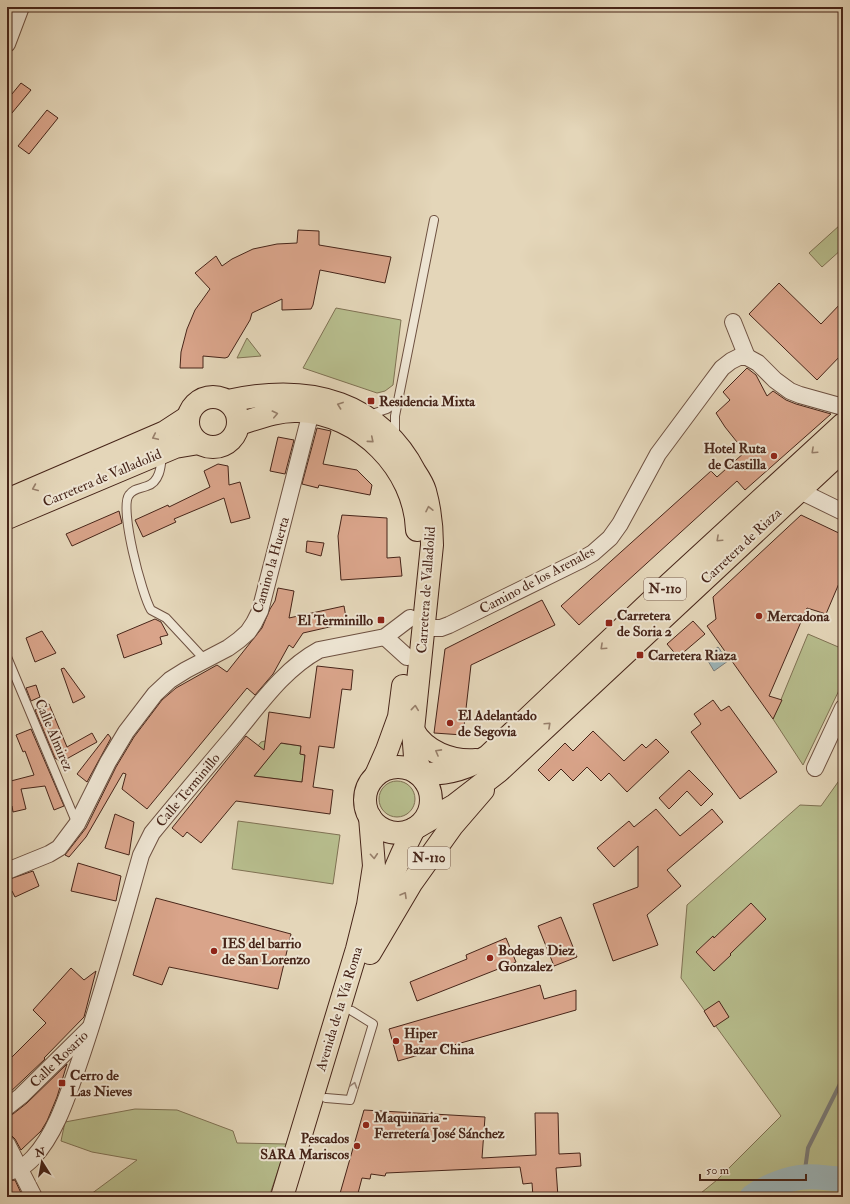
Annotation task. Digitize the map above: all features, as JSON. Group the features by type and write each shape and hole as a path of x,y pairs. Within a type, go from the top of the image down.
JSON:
{"main road":[{"name":"Carretera de Valladolid","path":"228,402 254,396 284,395 313,397 339,404 365,416 396,442 408,458 424,490 432,525 432,545 417,623 407,657 399,717 376,775"},
{"path":"204,398 221,398 228,402 236,412 239,424 233,438 228,443 221,446 213,447 199,443 190,432 188,425 188,417 191,409 204,398"},
{"name":"Carretera de Valladolid","path":"239,424 286,411 311,412 339,420 358,430 373,441 386,454 405,485 415,514 417,528 417,623 413,730 415,756 421,776"},
{"name":"Carretera de Valladolid","path":"7,500 139,444 165,432 188,417"},
{"name":"Carretera de Riaza","path":"416,827 455,805 494,763 666,588 843,424"},
{"name":"Carretera de Valladolid","path":"7,518 175,447 199,443"},
{"name":"Carretera de Riaza","path":"421,776 461,769 478,762 494,763 800,491 843,450"},
{"path":"413,730 421,741 432,749 451,758 464,761 475,760 494,763"},
{"name":"Avenida de la Vía Roma","path":"370,953 412,882 494,763"},
{"path":"396,768 407,769 421,776 430,791 431,802 428,813 416,827 400,833 390,832 380,828 370,817 365,803 366,792 376,775 386,770 396,768"},
{"name":"Avenida de la Vía Roma","path":"282,1197 357,949 368,905 374,866 370,817"},
{"name":"Avenida de la Vía Roma","path":"296,1197 370,953 378,918 402,851 416,827"}],"street":[{"path":"7,44 21,7"},
{"path":"733,322 747,357 758,363 775,380 790,391 800,395 843,407"},
{"name":"Camino de los Arenales","path":"417,623 441,628 449,625 593,553 610,538 620,524 658,454 722,368 739,357 747,357"},
{"name":"Camino la Huerta","path":"7,871 53,852 67,838 77,824 108,762 126,732 155,694 170,680 228,648 248,632 254,623 260,611 311,412"},
{"path":"800,491 843,512"},
{"name":"Calle Terminillo","path":"14,1171 33,1158 61,1114 92,1027 141,855 152,833 272,690 295,667 311,654 319,650 385,637 417,623"},
{"path":"385,637 407,657"},
{"path":"815,768 843,708"},
{"name":"Calle Rosario","path":"7,1107 21,1096 92,1027"},
{"path":"7,1144 14,1171 34,1197"}],"lane":[{"path":"396,442 394,423 434,220"},
{"path":"365,416 387,409 399,401"},
{"path":"162,453 160,472 157,478 149,486 134,489 128,496 126,508 132,550 150,607 156,613 166,618 205,660"},
{"name":"Calle Almirez","path":"7,657 77,824"}],"green space":[{"path":"840,225 843,228 843,248 822,267 809,253"},
{"path":"336,308 401,320 393,385 385,391 377,393 303,368"},
{"path":"247,338 261,356 237,358"},
{"path":"808,634 843,649 843,682 803,765 773,719"},
{"path":"265,741 301,746 300,754 305,755 302,782 254,776 270,756 258,746 261,742"},
{"path":"843,775 843,1100 841,1105 843,1115 843,1197 696,1197 717,1180 781,1116 681,978 687,905 800,805 821,806"},
{"path":"397,781 407,784 412,789 415,799 412,809 407,814 397,817 387,814 382,809 379,799 382,789 387,784"},
{"path":"238,821 340,835 333,884 232,869"},
{"path":"135,1109 177,1110 233,1131 237,1143 287,1144 269,1197 87,1197 137,1160 92,1152 61,1141 65,1122"}],"water":[{"path":"718,647 728,661 714,671 705,656"}],"building":[{"path":"21,83 31,90 7,119 7,100"},
{"path":"47,110 58,118 29,154 18,146"},
{"path":"298,230 319,231 319,245 391,257 385,283 320,270 311,309 282,310 282,299 252,313 250,320 228,357 203,356 203,368 180,368 181,352 187,329 195,310 210,289 195,273 216,256 222,266 232,259 253,249 277,244 297,243"},
{"path":"779,283 821,324 843,301 843,353 817,380 749,314"},
{"path":"747,368 756,375 767,396 773,391 786,400 796,404 831,414 745,490 737,481 579,625 561,606 711,471 717,477 745,452 716,413 730,400 723,392"},
{"path":"317,428 331,431 323,464 357,470 372,485 370,495 319,485 318,488 302,484"},
{"path":"278,437 294,440 285,474 270,471"},
{"path":"218,464 228,466 229,485 240,482 250,518 231,523 224,498 174,519 176,522 143,537 135,520 168,505 169,507 210,487 204,471"},
{"path":"119,511 122,523 72,546 66,534"},
{"path":"342,515 387,518 387,558 400,557 402,576 341,580 338,536"},
{"name":"Mercadona","path":"801,515 843,535 843,574 826,614 807,608 769,696 782,700 773,719 707,626 716,619 713,597"},
{"path":"307,541 324,543 321,556 306,552"},
{"path":"278,588 294,591 289,618 344,606 347,623 303,633 293,648 289,645 273,674 255,695 247,688 147,809 122,789 126,774 123,773 86,837 69,857 65,855 86,828 116,767 134,737 162,700 176,688 217,665 227,672 262,628 275,601"},
{"path":"542,600 555,625 471,665 463,735 434,733 445,649"},
{"path":"155,619 161,622 168,635 160,637 162,644 124,658 117,635"},
{"path":"693,621 705,634 678,657 667,644"},
{"path":"42,631 56,653 35,662 26,638"},
{"path":"317,666 353,670 351,690 342,689 334,748 319,746 313,787 333,790 330,814 236,801 201,843 187,832 183,837 172,828 246,736 264,750 269,712 310,718","holes":["281,743 301,746 300,754 305,755 302,782 254,776"]},
{"path":"64,668 85,697 73,703 61,669"},
{"path":"36,685 40,697 31,701 26,688"},
{"path":"713,700 721,711 729,706 777,772 740,799 691,732 701,724 694,714"},
{"path":"49,704 67,747 92,733 97,742 61,762 55,758 35,710"},
{"path":"31,729 64,806 54,810 45,786 21,789 26,809 13,812 12,806 7,808 7,782 34,775 25,751 23,752 16,735"},
{"path":"593,731 624,761 642,744 646,748 656,739 669,752 627,792 609,773 601,781 587,767 573,781 561,769 549,781 538,770 565,743 573,751"},
{"path":"108,734 111,738 87,782 77,774"},
{"path":"689,770 713,794 701,806 687,791 669,809 659,798"},
{"path":"656,809 680,836 712,809 723,822 667,870 681,886 647,915 658,945 613,961 593,904 638,887 638,846 614,867 597,848 629,821 634,827"},
{"path":"115,814 134,822 129,855 105,848"},
{"path":"78,863 121,876 116,901 71,891"},
{"path":"33,871 39,886 15,897 12,891 7,893 7,880"},
{"name":"IES del barrio de San Lorenzo","path":"156,898 291,934 278,989 169,967 162,985 133,975"},
{"path":"751,903 766,919 714,971 696,952 713,936 714,938"},
{"path":"561,917 577,957 554,966 538,926"},
{"name":"Bodegas Diez Gonzalez","path":"506,938 516,962 417,1001 410,982 467,959 466,955"},
{"path":"71,968 84,980 96,971 84,1017 44,1058 45,1059 7,1095 7,1062 46,1023 33,1010"},
{"path":"540,985 544,999 576,990 576,1010 398,1061 389,1029"},
{"path":"719,1001 729,1017 714,1027 704,1011"},
{"path":"67,1064 57,1097 47,1121 41,1131 21,1150 15,1139 7,1134 7,1116 13,1114 27,1103"},
{"path":"364,1110 485,1117 482,1158 536,1155 535,1113 558,1113 559,1154 580,1153 581,1166 556,1168 558,1197 533,1197 532,1183 523,1184 520,1167 386,1173 385,1176 371,1174 370,1179 362,1178 357,1197 339,1197"},
{"path":"15,1180 21,1193 7,1197 7,1181"}],"waterway":[{"path":"804,1177 808,1148 843,1078"},
{"path":"752,1197 764,1190 791,1179 805,1177 843,1179"}],"place":[{"name":"Residencia Mixta","path":"371,401"},
{"name":"Hotel Ruta de Castilla","path":"774,456"},
{"name":"Mercadona","path":"759,616"},
{"name":"El Terminillo","path":"381,620"},
{"name":"Carretera de Soria 2","path":"609,623"},
{"name":"Carretera Riaza","path":"640,655"},
{"name":"El Adelantado de Segovia","path":"450,723"},
{"name":"IES del barrio de San Lorenzo","path":"214,951"},
{"name":"Bodegas Diez Gonzalez","path":"490,958"},
{"name":"Hiper Bazar China","path":"396,1041"},
{"name":"Cerro de Las Nieves","path":"62,1083"},
{"name":"Maquinaria - Ferretería José Sánchez","path":"366,1125"},
{"name":"Pescados SARA Mariscos","path":"357,1146"}]}
